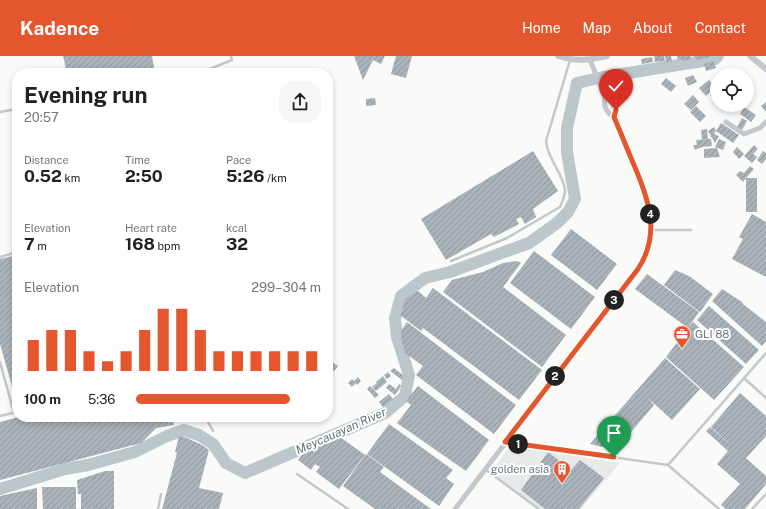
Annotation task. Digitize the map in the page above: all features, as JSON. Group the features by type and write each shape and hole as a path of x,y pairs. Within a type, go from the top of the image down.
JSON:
{"street":[{"path":"558,56 571,60 584,61 589,58 607,56"},
{"path":"750,56 766,69"},
{"path":"456,509 505,442 643,261 650,241 650,211 645,191 614,117 608,113 603,103 605,96 589,58"},
{"path":"605,96 611,99 616,110 614,117"},
{"path":"726,122 744,134 760,128 766,122"}],"lane":[{"path":"212,68 232,60 231,56"},
{"path":"451,261 507,238 560,206 565,192 563,183 549,155 546,141 571,60"},
{"path":"0,112 12,110"},
{"path":"651,230 692,230"},
{"path":"0,257 12,253"},
{"path":"668,465 766,354"},
{"path":"0,362 12,402"},
{"path":"744,378 766,398"},
{"path":"0,416 12,413"},
{"path":"208,422 213,431"},
{"path":"505,442 668,465 719,509"},
{"path":"485,469 539,509"},
{"path":"297,474 348,509"},
{"path":"158,509 161,494"},
{"path":"752,509 766,494"}],"shaded area":[{"name":"golden asia","path":"510,446 620,463 581,509 536,509 490,474"}],"building":[{"path":"63,56 152,56 154,68 66,68"},
{"path":"354,56 385,56 381,64 373,60 363,80"},
{"path":"396,56 412,56 406,78 391,74"},
{"path":"654,56 664,56 665,61 655,62"},
{"path":"665,56 671,56 672,61 666,62"},
{"path":"677,56 690,56 691,60 678,60"},
{"path":"695,56 710,56 710,57 696,60"},
{"path":"652,57 653,62 642,64 641,59"},
{"path":"714,61 716,68 710,68 710,70 706,71 704,64"},
{"path":"693,75 697,82 688,86 685,78"},
{"path":"666,78 676,86 671,92 661,84"},
{"path":"709,80 710,81 710,92 706,96 699,88"},
{"path":"693,95 699,102 691,110 684,104"},
{"path":"375,98 376,105 366,106 366,99"},
{"path":"766,102 766,112 761,106"},
{"path":"696,106 706,116 700,122 690,112"},
{"path":"741,112 752,112 756,115 751,122 740,114"},
{"path":"742,118 747,121 742,130 737,127"},
{"path":"721,123 739,135 733,143 716,131"},
{"path":"714,127 716,131 714,134 719,136 715,143 708,131"},
{"path":"707,129 708,139 702,139 701,130"},
{"path":"711,139 712,146 702,147 695,150 693,145 697,145 696,140"},
{"path":"719,139 726,142 723,150 715,147"},
{"path":"754,145 758,149 753,154 757,157 752,163 744,156"},
{"path":"737,147 744,154 739,159 733,152"},
{"path":"717,148 720,157 704,158 704,149"},
{"path":"533,151 558,191 533,209 536,217 525,224 521,217 516,219 519,224 494,237 491,234 446,260 421,219"},
{"path":"763,151 766,153 766,159 762,164 757,160"},
{"path":"750,166 754,169 743,182 736,175 740,171 744,173"},
{"path":"746,178 757,178 757,212 746,212"},
{"path":"752,214 766,222 766,277 732,259 743,239 739,237"},
{"path":"571,229 617,264 597,290 551,255"},
{"path":"534,251 595,297 571,329 510,283"},
{"path":"12,256 12,386 0,344 0,259"},
{"path":"517,261 521,263 503,287 566,335 542,367 443,292 452,280 483,272 503,263"},
{"path":"675,270 689,276 713,294 700,312 664,285"},
{"path":"647,274 699,312 688,328 635,289"},
{"path":"433,288 542,370 519,400 423,328 421,331 400,315 405,299 418,291 426,298"},
{"path":"722,289 742,302 766,322 766,341 762,346 712,301"},
{"path":"709,306 759,350 746,364 697,320"},
{"path":"407,322 516,405 494,434 416,375 423,366 405,353 401,338 401,331"},
{"path":"693,322 744,367 714,400 666,357"},
{"path":"665,358 700,389 672,420 648,398 654,405 616,450 590,444"},
{"path":"333,363 338,366 334,371 333,370"},
{"path":"394,368 404,376 402,380 390,371"},
{"path":"388,372 391,376 387,379 384,375"},
{"path":"383,376 387,382 376,391 372,387"},
{"path":"358,377 361,381 357,385 356,383 352,387 348,383 352,379 354,381"},
{"path":"389,384 396,389 399,384 401,386 395,395 386,388"},
{"path":"370,386 379,395 375,398 367,389"},
{"path":"418,386 489,440 466,471 397,423 411,405 406,401"},
{"path":"740,393 766,416 766,436 746,458 766,476 766,484 745,509 726,509 721,505 740,484 717,464 728,451 706,431 710,427 732,446 711,427"},
{"path":"389,394 393,399 383,407 379,402"},
{"path":"12,419 12,422 173,422 174,425 156,428 141,443 0,480 0,422"},
{"path":"389,424 453,470 446,478 454,484 439,506 367,454"},
{"path":"179,436 202,445 209,450 199,488 223,493 219,509 162,509 177,453 175,452"},
{"path":"340,437 365,455 339,489 316,472 320,467 315,464 311,470 298,460 302,455"},
{"name":"golden asia","path":"548,452 571,470 580,460 604,478 579,509 545,509 521,490"},
{"path":"366,454 384,467 380,472 431,509 375,509 343,486"},
{"path":"105,471 114,471 114,509 81,509 81,494 78,494 77,480"},
{"path":"42,487 76,487 76,509 43,509"},
{"path":"37,488 37,509 0,509 0,496"}],"waterway":[{"name":"Meycauayan River","path":"0,489 65,469 88,465 135,452 167,436 184,430 199,435 213,444 226,463 245,473 385,413 405,396 409,375 397,337 395,318 401,296 425,278 450,272 529,243 557,223 568,212 575,199 567,152 567,128 577,83 603,77 715,59 718,56"}],"place":[{"name":"GLI 88","path":"682,349"},
{"name":"golden asia","path":"562,484"}],"route":[{"path":"614,457 505,442 638,269 647,251 651,230 649,205 645,191 614,117 616,110"}]}
